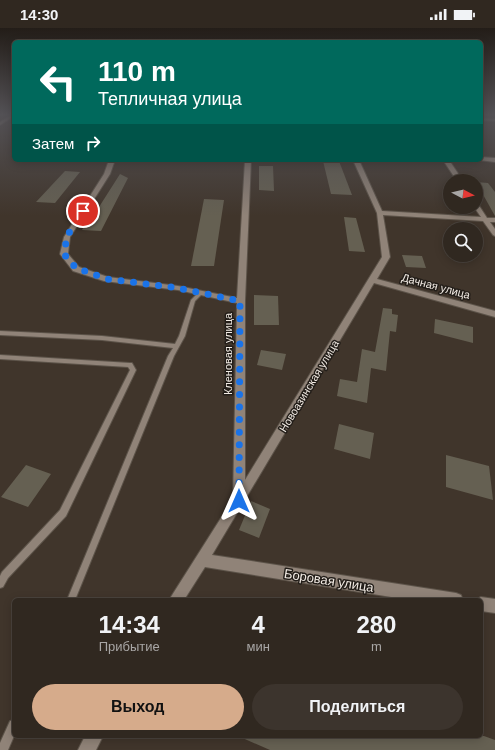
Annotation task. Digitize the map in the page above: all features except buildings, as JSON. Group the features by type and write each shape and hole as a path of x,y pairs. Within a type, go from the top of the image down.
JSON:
{"street":[{"path":"483,159 495,160"},
{"path":"111,162 107,174 67,236 64,254 76,268 107,279 178,288 240,301"},
{"name":"Кленовая улица","path":"239,501 240,301 248,162"},
{"name":"Новоазинская улица","path":"177,598 239,501 386,257 380,213 357,162"},
{"path":"447,162 455,174"},
{"path":"380,213 495,220"},
{"path":"482,214 495,234"},
{"name":"Дачная улица","path":"372,280 495,314"},
{"name":"Боровая улица","path":"202,560 443,598"},
{"path":"483,604 495,606"},
{"path":"87,750 93,738"}],"lane":[{"path":"72,598 187,323 193,300 201,293"},
{"path":"0,333 102,338 177,346"},
{"path":"0,357 130,365 133,370 63,513 5,575 0,584"},
{"path":"2,750 12,729"}],"route":[{"path":"83,211 67,236 64,254 76,268 107,279 178,288 240,301 239,501"}]}
